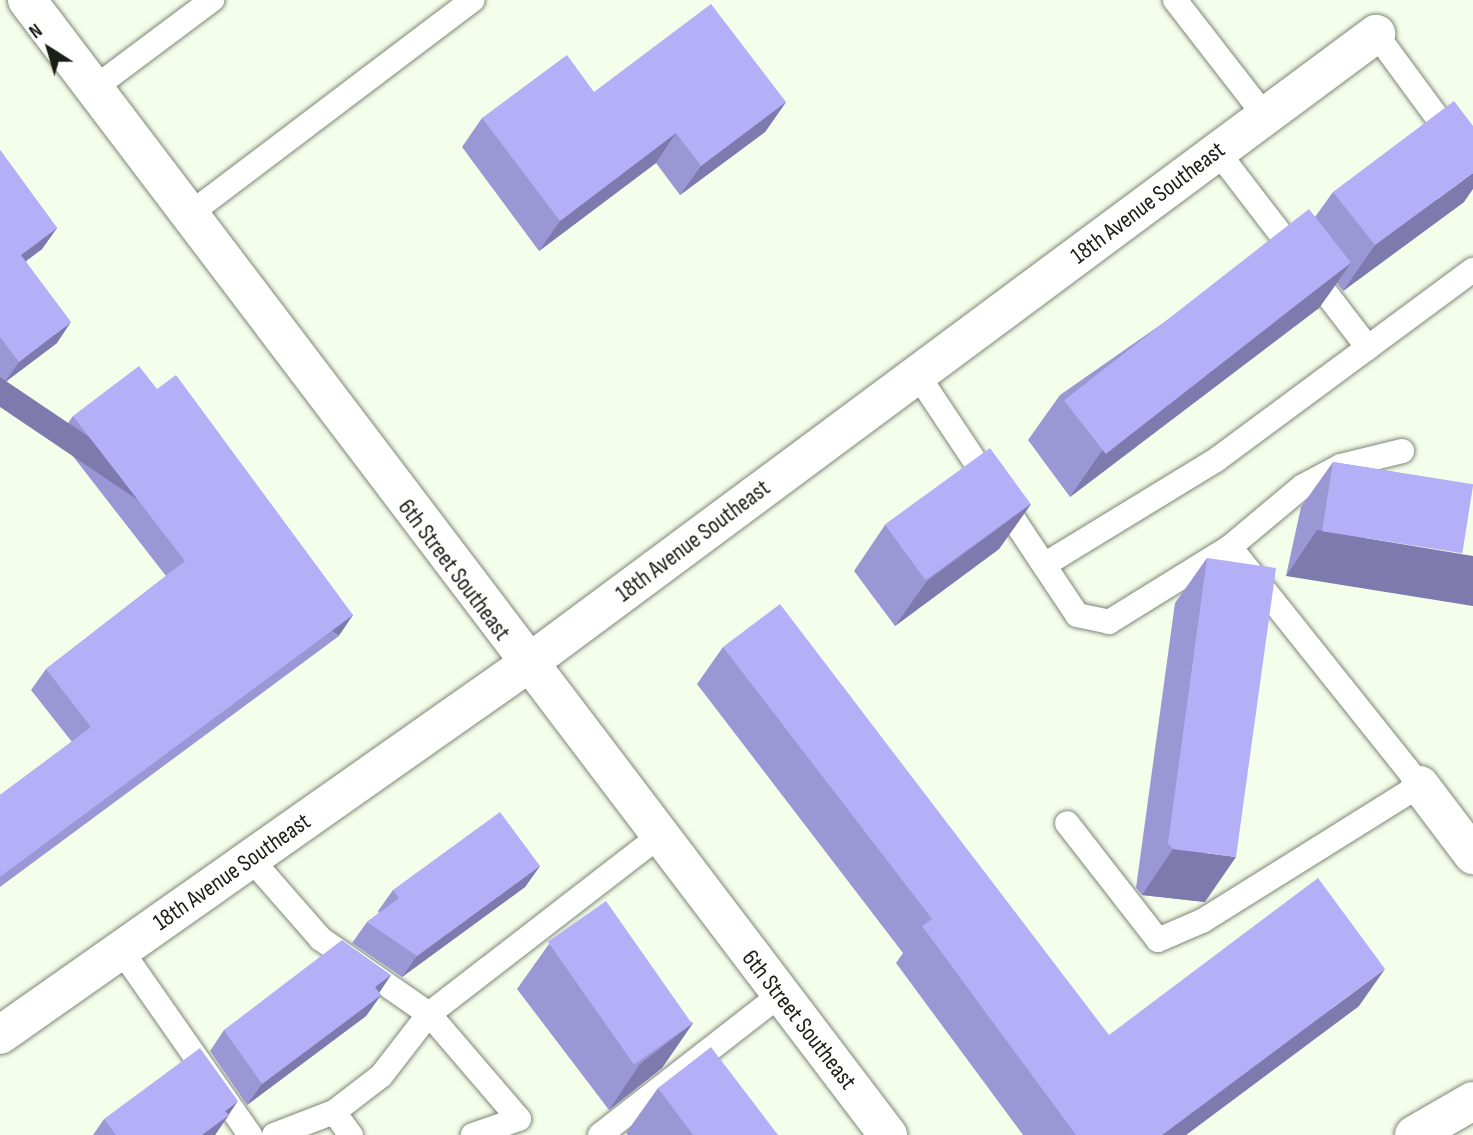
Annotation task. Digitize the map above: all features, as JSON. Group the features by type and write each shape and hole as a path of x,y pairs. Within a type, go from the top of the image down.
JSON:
{"street":[{"name":"6th Street Southeast","path":"27,0 526,665 888,1135"},
{"name":"18th Avenue Southeast","path":"0,1035 526,665 1376,34"},
{"path":"1420,785 1473,855"},
{"path":"1419,1134 1473,1101"}],"lane":[{"path":"93,89 212,0"},
{"path":"187,216 472,0"},
{"path":"1175,0 1265,116"},
{"path":"1376,34 1473,166"},
{"path":"1217,151 1368,348"},
{"path":"1044,565 1216,460 1473,270"},
{"path":"917,374 1077,615 1109,622 1230,547 1303,486 1341,466 1402,451"},
{"path":"1067,822 1158,940 1202,921 1420,785 1230,547"},
{"path":"274,1135 334,1112 381,1076 429,1014 658,837"},
{"path":"251,859 321,939 429,1014 525,1127"},
{"path":"121,950 250,1135"},
{"path":"600,1135 780,995"},
{"path":"334,1112 351,1135"},
{"path":"472,1135 525,1127"}],"building":[{"path":"711,4 786,102 701,166 676,133 560,221 482,118 567,55 594,92"},
{"path":"1454,101 1473,126 1473,173 1375,245 1333,192"},
{"path":"0,150 57,228 21,255 71,322 19,362 0,337"},
{"path":"1309,209 1351,263 1106,454 1064,400"},
{"path":"139,366 157,389 176,375 353,615 0,877 0,795 91,727 46,669 185,561 73,416"},
{"path":"990,448 1031,504 925,580 885,524"},
{"path":"1333,462 1473,484 1462,553 1322,531"},
{"path":"1207,558 1276,568 1236,857 1173,849 1168,843"},
{"path":"780,604 1109,1035 1318,878 1385,969 1162,1135 1076,1135 922,926 932,919 723,647"},
{"path":"500,812 540,866 417,956 367,922 399,898 393,890"},
{"path":"606,901 692,1024 634,1065 548,942"},
{"path":"342,940 391,975 375,987 381,995 262,1084 224,1030"},
{"path":"711,1047 778,1135 693,1135 658,1088"},
{"path":"200,1048 238,1101 225,1111 229,1115 202,1135 116,1135 104,1119"}]}
